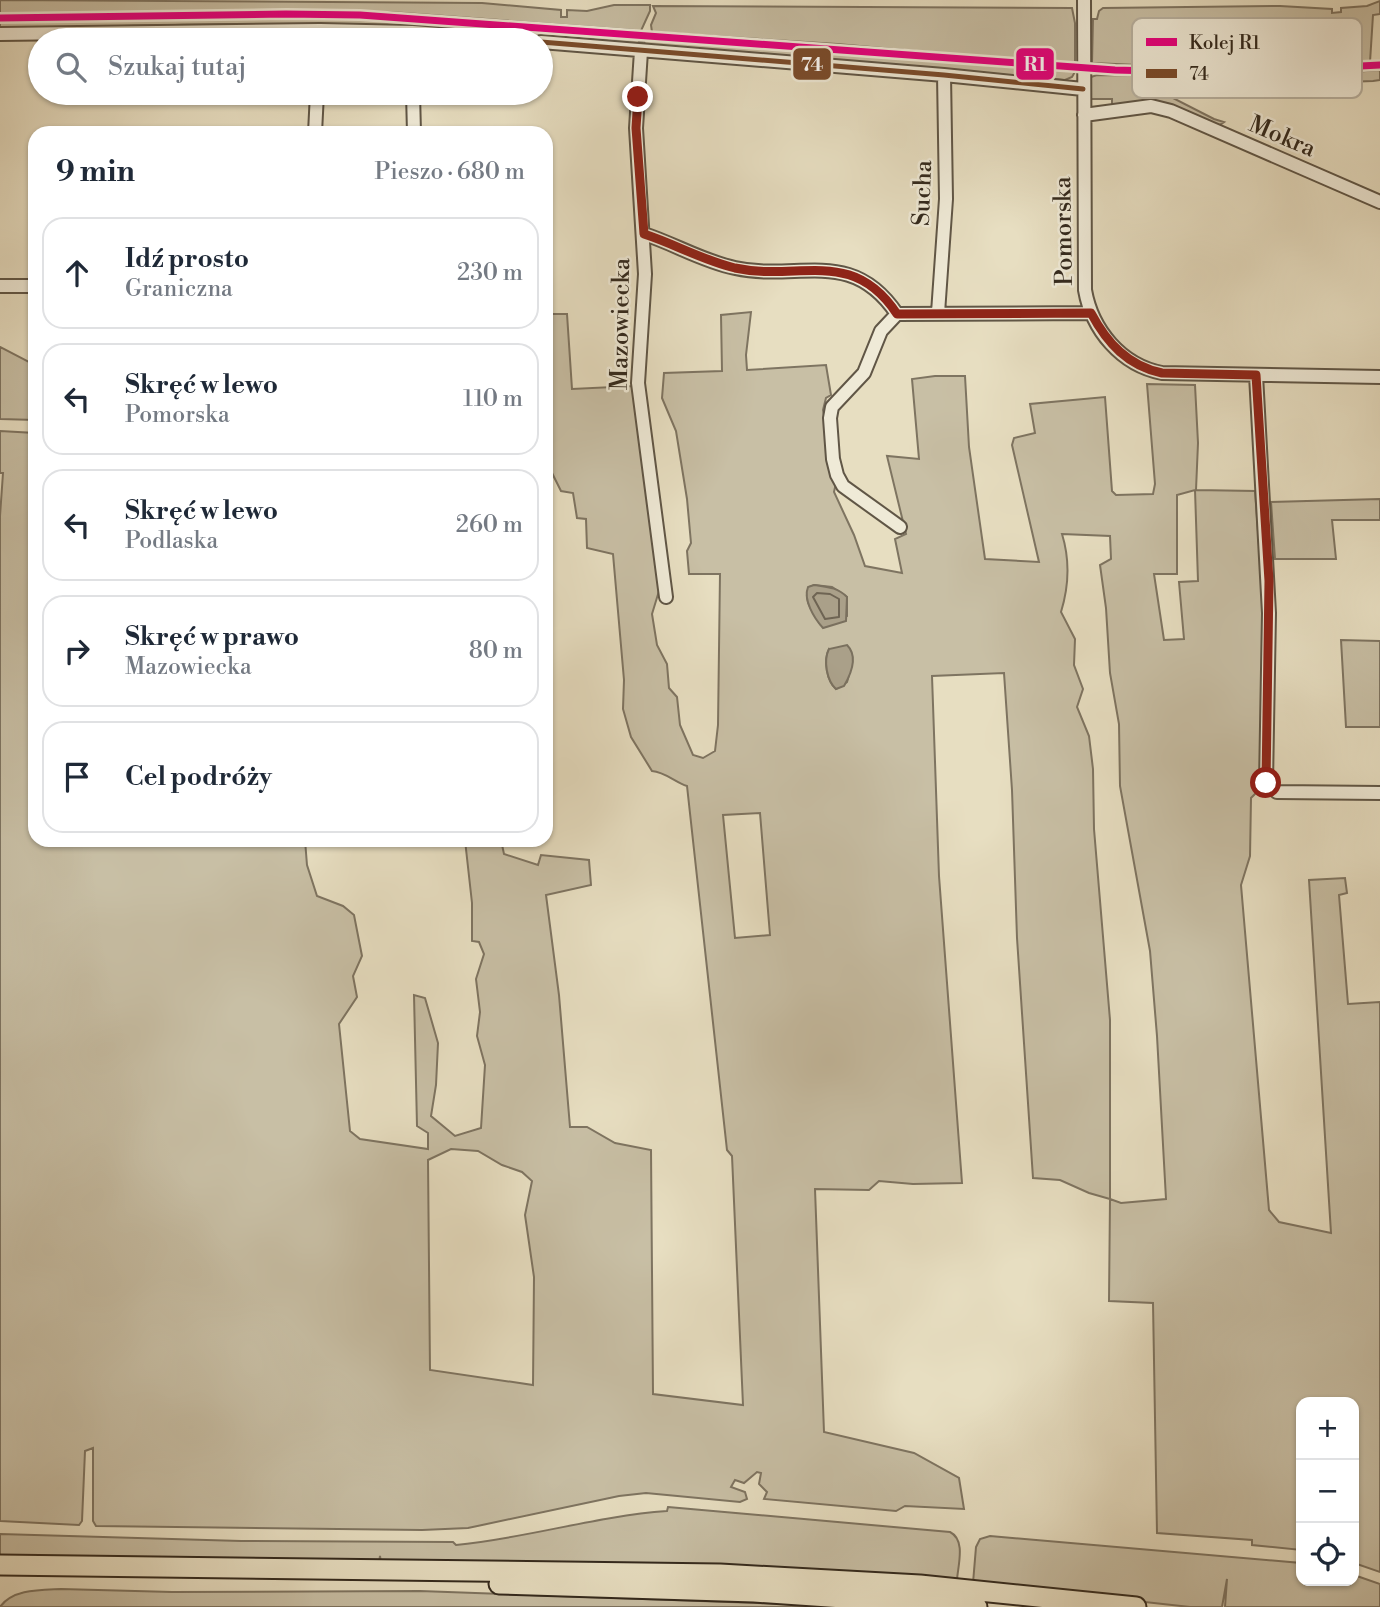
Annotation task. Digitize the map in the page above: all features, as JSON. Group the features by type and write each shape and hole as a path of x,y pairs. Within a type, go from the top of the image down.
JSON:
{"main road":[{"path":"0,1565 720,1574 936,1586 1136,1607"},
{"path":"0,1576 447,1583 744,1592 976,1607"}],"street":[{"name":"Pomorska","path":"1084,0 1085,290 1091,313 1112,345 1124,357 1148,370 1162,373 1380,377"},
{"path":"0,34 28,34"},
{"path":"553,43 1083,89"},
{"name":"Mazowiecka","path":"641,51 636,128 645,274 638,383 666,597"},
{"name":"Sucha","path":"938,313 946,199 944,75"},
{"path":"315,126 316,105"},
{"path":"413,105 414,126"},
{"name":"Mokra","path":"1084,115 1151,106 1171,111 1380,202"},
{"path":"644,234 709,262 764,273 820,269 841,271 874,288 886,298 897,314"},
{"path":"0,286 28,286"},
{"path":"900,527 843,485 833,459 830,418 832,407 864,373 881,331 897,314 1091,313"},
{"path":"1256,375 1269,603 1266,783 1277,792 1380,793"}],"shaded area":[{"path":"0,0 482,3 561,10 561,17 567,17 567,10 587,11 614,5 650,5 650,11 640,33 634,30 390,12 240,11 0,15"},
{"path":"1380,1 1380,14 1373,15 1370,62 1362,62 1362,18 1132,18 1132,65 1092,63 1093,19 1097,19 1103,8 1280,6 1332,9 1332,13 1341,12 1341,8 1367,6"},
{"path":"653,6 1072,8 1075,23 1075,65 837,44 652,32 651,25 656,13"},
{"path":"368,19 512,28 216,24 0,29 0,21"},
{"path":"553,31 640,36 639,41 643,42 632,44 553,38"},
{"path":"645,37 673,42 1076,70 1072,77 1065,80 649,45 645,44"},
{"path":"1380,70 1380,80 1362,81 1362,71"},
{"path":"1132,75 1132,98 1173,98 1224,122 1215,128 1160,103 1112,109 1112,99 1091,99 1091,77"},
{"path":"751,312 747,370 826,365 831,395 826,398 823,410 836,483 834,492 865,566 902,573 895,539 906,534 887,456 919,459 912,379 965,376 969,447 985,559 1039,562 1012,445 1014,438 1035,433 1030,404 1105,397 1112,491 1116,495 1153,494 1155,484 1147,384 1195,385 1198,443 1196,490 1255,491 1266,640 1264,785 1251,798 1250,856 1241,885 1269,1210 1279,1222 1331,1233 1309,880 1345,878 1347,893 1339,895 1348,1004 1380,1002 1380,1572 1359,1565 1359,1397 1296,1397 1296,1549 1252,1545 1252,1540 1157,1533 1153,1303 1109,1301 1110,1199 1060,1180 1033,1178 1017,938 1012,790 1004,673 932,676 939,876 962,1183 913,1184 879,1181 869,1190 815,1189 824,1432 914,1453 959,1478 964,1509 905,1506 896,1511 764,1499 767,1492 759,1484 761,1473 757,1472 744,1483 735,1480 731,1487 745,1492 747,1499 740,1502 646,1493 619,1496 468,1528 422,1530 96,1526 93,1521 93,1448 85,1451 82,1521 79,1525 0,1521 0,516 3,473 0,473 0,431 28,433 28,847 306,847 307,865 317,896 343,906 354,915 362,956 353,976 357,997 339,1024 350,1131 360,1139 428,1149 428,1133 417,1126 414,995 425,998 438,1043 431,1116 455,1136 481,1128 485,1065 477,1036 480,1012 476,979 484,954 479,942 472,941 472,903 466,847 502,847 504,854 538,865 541,855 589,860 591,885 546,895 559,995 570,1127 587,1127 615,1143 651,1150 653,1394 743,1405 732,1156 727,1150 687,786 652,771 631,737 623,709 624,680 613,554 587,548 586,519 577,518 573,493 561,491 553,475 553,314 567,314 572,389 634,386 659,591 652,614 657,645 667,664 669,688 677,697 680,725 693,755 703,758 715,751 718,725 720,574 689,574 687,551 691,543 687,499 676,431 662,398 664,373 722,371 721,315","holes":["1195,490 1198,581 1179,582 1184,639 1164,640 1154,574 1177,574 1177,495","1062,534 1110,536 1111,559 1100,565 1110,673 1119,724 1120,786 1150,951 1166,1199 1121,1203 1110,1199 1110,1020 1094,829 1093,769 1089,736 1077,707 1083,689 1074,665 1075,639 1061,612 1068,573","809,587 832,587 847,597 847,616 820,624 807,597","829,649 849,675 847,682 836,689 828,676 826,665","760,813 770,935 735,938 723,815","451,1149 478,1151 502,1165 522,1172 532,1181 525,1215 534,1277 533,1385 430,1370 428,1160"]},
{"path":"0,347 28,361 28,420 0,419"},
{"path":"1380,499 1380,520 1332,520 1336,559 1275,559 1271,502"},
{"path":"1341,640 1380,641 1380,727 1346,727"},
{"path":"668,1507 950,1532 960,1547 957,1580 381,1563 380,1556 379,1563 0,1558 0,1534 241,1541 453,1542 456,1545 614,1517 667,1511"},
{"path":"990,1536 1296,1563 1296,1586 1359,1586 1359,1577 1380,1584 1380,1607 1225,1607 1227,1579 1222,1607 1190,1607 973,1583 976,1547 980,1539"},
{"path":"61,1589 172,1592 420,1591 869,1607 0,1607 5,1601 19,1594"}],"water":[{"path":"814,585 836,589 847,597 846,621 823,628 808,603 808,587"},
{"path":"847,645 853,660 851,671 844,686 836,689 828,676 827,654 829,649"}],"rail line":[{"name":"R1","path":"0,18 360,15 538,28"},
{"name":"R1","path":"553,29 1132,70"},
{"name":"R1","path":"1362,66 1380,65"}],"transit line":[{"name":"74","path":"553,43 1083,89"}],"route":[{"path":"638,97 636,128 644,234 709,262 764,273 820,269 841,271 874,288 886,298 897,314 1091,313 1105,336 1124,357 1148,370 1162,373 1256,375 1269,581 1266,783"}]}
